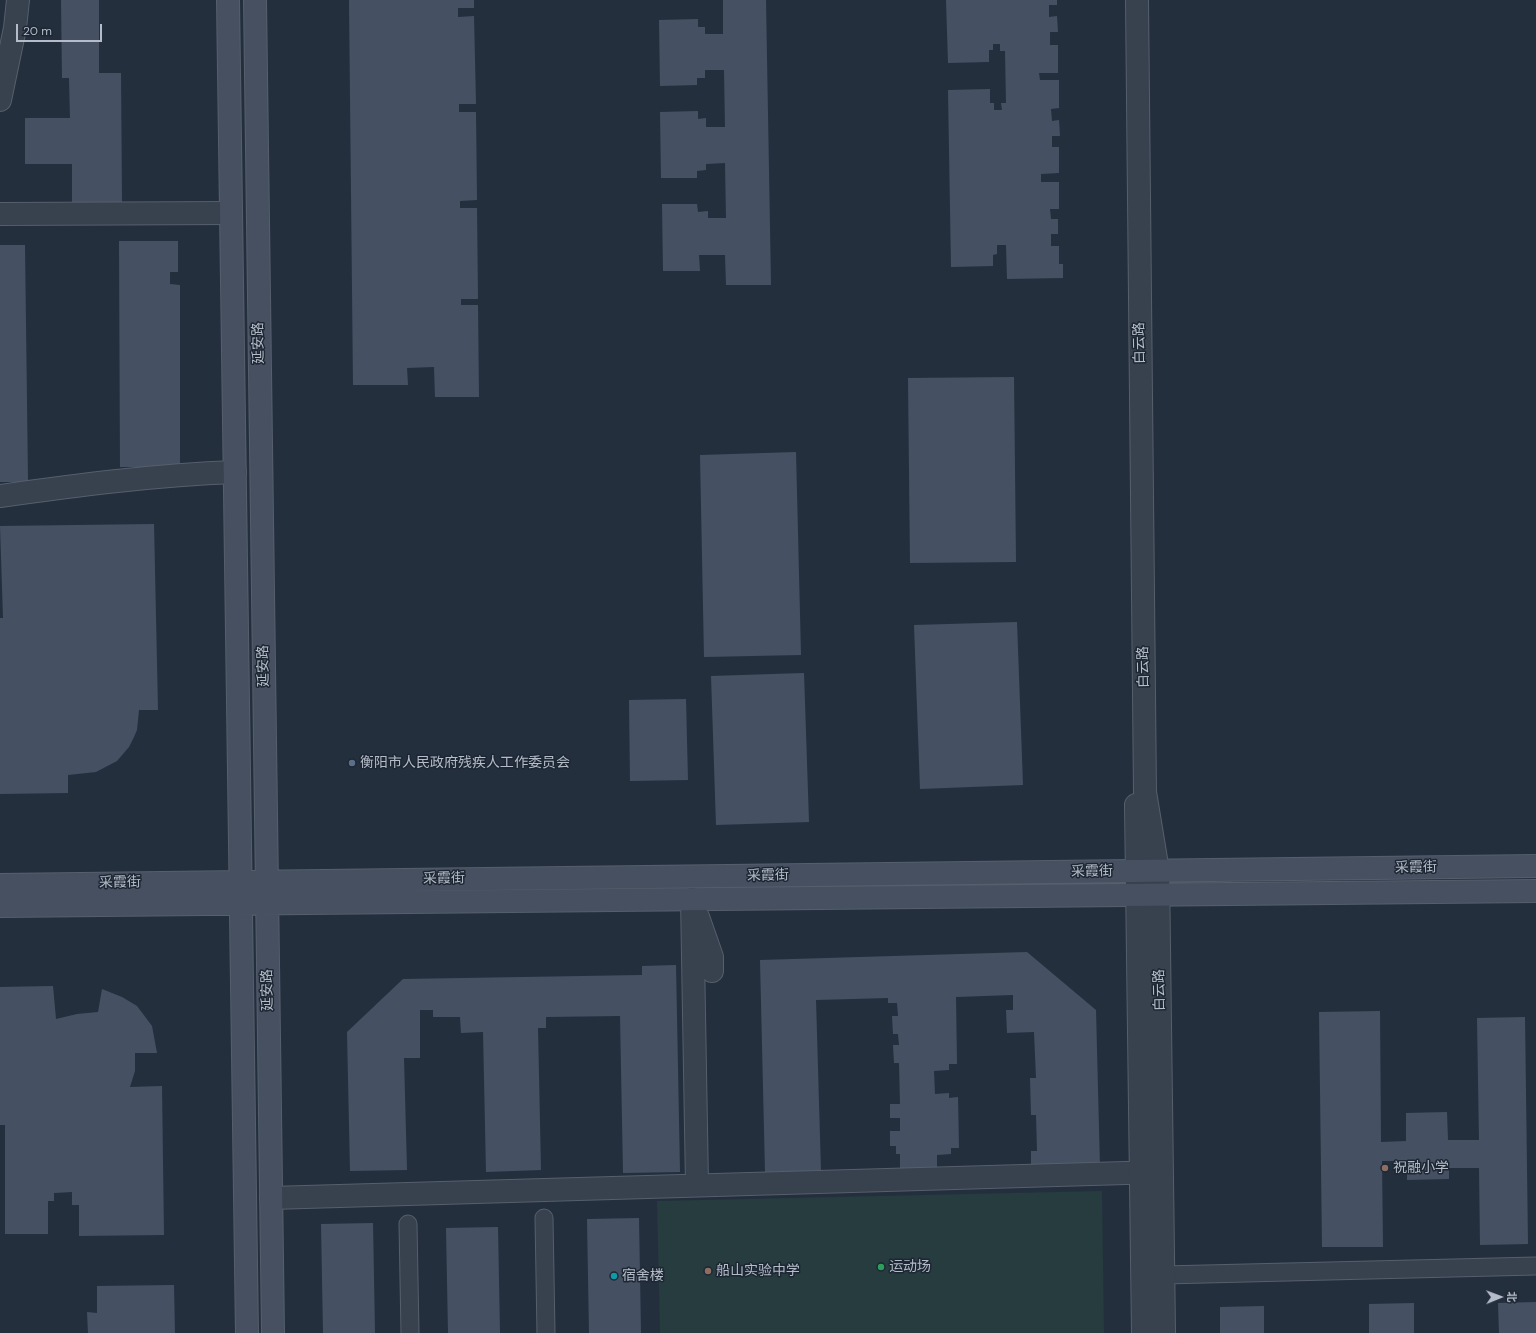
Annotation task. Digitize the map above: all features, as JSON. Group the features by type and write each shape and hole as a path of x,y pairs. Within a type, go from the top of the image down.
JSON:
{"main road":[{"name":"延安路","path":"228,0 246,1333"},
{"name":"延安路","path":"255,0 273,1333"},
{"name":"采霞街","path":"0,885 1536,866"},
{"name":"采霞街","path":"0,906 1536,890"}],"street":[{"path":"0,100 15,28 18,0"},
{"name":"白云路","path":"1126,0 1143,1333"},
{"name":"白云路","path":"1137,0 1145,792 1158,871 1159,894 1164,1333"},
{"path":"0,214 231,213"},
{"path":"0,496 82,485 197,474 235,472"},
{"path":"692,899 712,957 712,972"},
{"path":"692,899 696,1185"},
{"path":"271,1198 1163,1172"}],"lane":[{"path":"544,1218 546,1333"},
{"path":"408,1224 410,1333"},
{"path":"1164,1275 1536,1266"}],"green space":[{"name":"运动场","path":"1102,1191 1104,1333 660,1333 657,1201"}],"building":[{"path":"61,0 99,0 99,73 121,73 122,203 72,203 72,164 25,164 25,118 70,118 69,78 62,78"},
{"path":"349,0 474,0 474,8 458,8 458,17 474,16 476,104 459,104 459,112 476,112 477,200 460,201 460,208 477,208 478,299 461,299 461,305 478,305 479,397 435,397 434,367 407,368 408,385 353,385"},
{"path":"723,0 766,0 771,285 726,285 725,255 699,255 700,271 663,271 662,204 697,204 698,212 708,211 708,218 726,218 725,163 706,164 706,170 697,171 697,178 661,178 660,112 698,111 698,119 706,118 706,127 725,127 724,70 705,70 705,78 697,78 697,85 660,86 659,20 698,19 698,27 705,27 705,34 723,34"},
{"path":"946,0 1057,0 1057,5 1049,5 1049,17 1057,16 1058,32 1050,32 1050,45 1058,45 1058,73 1039,73 1040,80 1059,80 1059,108 1051,109 1052,121 1059,120 1060,136 1052,136 1052,147 1059,147 1059,173 1041,174 1041,182 1059,182 1059,209 1050,209 1051,219 1058,219 1058,234 1051,234 1051,246 1059,246 1059,264 1063,264 1063,278 1007,279 1006,245 997,245 997,254 993,255 993,266 951,267 948,90 990,89 990,103 994,103 994,110 1002,110 1001,103 1006,103 1005,51 1000,51 1000,44 993,44 993,50 989,50 989,62 948,63"},
{"path":"119,241 178,241 178,272 170,272 170,284 180,285 180,467 120,467"},
{"path":"0,245 25,245 28,482 0,482"},
{"path":"1014,377 1016,562 910,563 908,378"},
{"path":"796,452 801,655 704,657 700,455"},
{"path":"154,524 158,710 139,710 137,730 134,737 129,747 117,761 96,772 68,775 68,793 0,794 0,618 3,618 0,526"},
{"path":"1017,622 1023,785 920,789 914,625"},
{"path":"804,673 809,822 716,825 711,676"},
{"path":"686,699 688,780 630,781 629,700"},
{"path":"1027,952 1096,1010 1100,1168 1031,1170 1031,1151 1037,1151 1036,1115 1031,1115 1030,1078 1036,1078 1034,1032 1007,1033 1006,1010 1013,1010 1013,995 956,997 957,1064 949,1064 949,1070 934,1071 935,1094 949,1093 949,1098 958,1097 959,1148 951,1148 951,1154 937,1155 937,1170 900,1171 900,1154 896,1154 896,1146 890,1146 890,1131 900,1131 900,1118 890,1118 890,1104 900,1104 899,1063 894,1063 893,1045 899,1045 898,1034 893,1034 892,1016 898,1016 897,1003 888,1003 888,998 816,1000 821,1171 765,1172 760,960"},
{"path":"676,965 680,1172 623,1173 620,1016 546,1017 546,1028 538,1028 541,1170 486,1172 483,1032 461,1033 460,1017 433,1017 433,1010 420,1010 420,1058 404,1058 407,1170 350,1171 347,1032 403,979 642,975 642,966"},
{"path":"53,986 56,1019 77,1014 98,1012 102,989 122,997 137,1006 152,1026 157,1053 135,1053 135,1071 130,1087 162,1086 164,1235 79,1236 79,1205 72,1205 72,1192 54,1193 54,1201 48,1201 48,1234 5,1234 5,1125 0,1125 0,987"},
{"path":"1380,1011 1381,1142 1406,1141 1406,1113 1447,1112 1448,1140 1479,1140 1477,1018 1525,1017 1528,1244 1480,1245 1479,1168 1449,1168 1449,1179 1407,1180 1407,1161 1382,1161 1383,1247 1322,1247 1319,1012"},
{"name":"宿舍楼","path":"639,1218 641,1333 589,1333 587,1219"},
{"path":"373,1223 375,1333 323,1333 321,1224"},
{"path":"498,1227 500,1333 448,1333 446,1228"},
{"path":"174,1285 175,1333 88,1333 87,1312 97,1313 97,1286"},
{"path":"1536,1302 1536,1333 1499,1333 1498,1303"},
{"path":"1414,1303 1414,1333 1369,1333 1369,1304"},
{"path":"1264,1306 1264,1333 1220,1333 1220,1307"}],"place":[{"name":"衡阳市人民政府残疾人工作委员会","path":"352,763"},
{"name":"祝融小学","path":"1385,1168"},
{"name":"运动场","path":"881,1267"},
{"name":"船山实验中学","path":"708,1271"},
{"name":"宿舍楼","path":"614,1276"}]}
